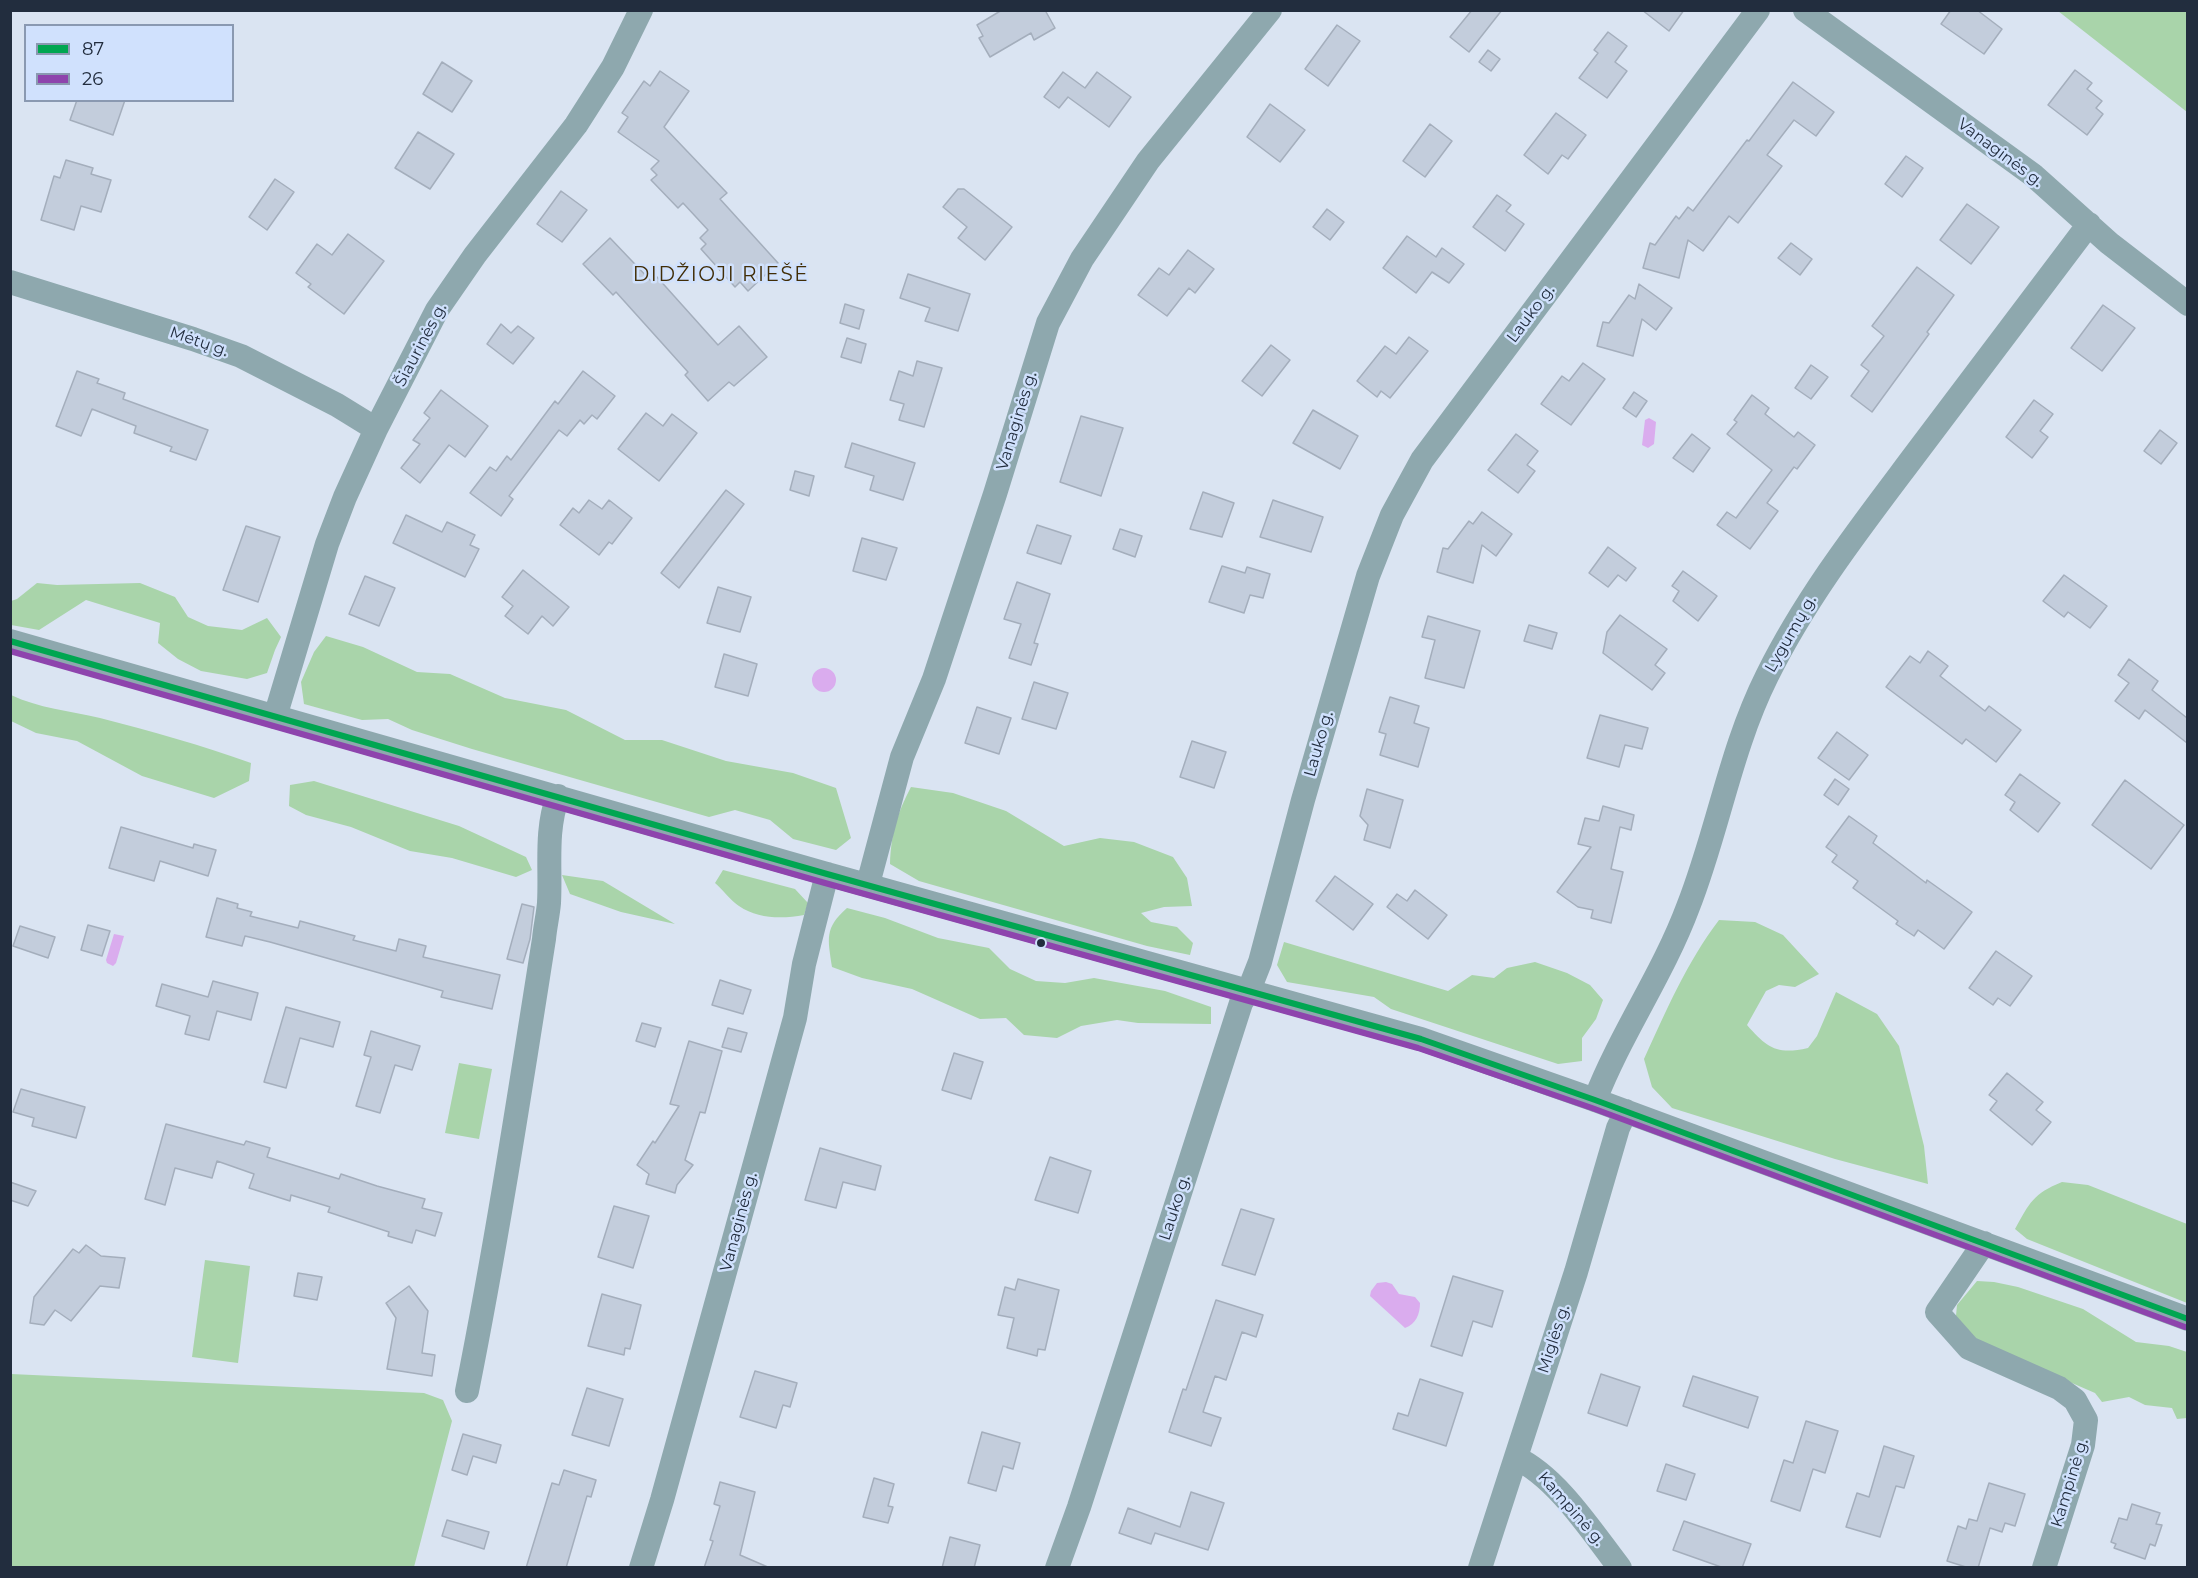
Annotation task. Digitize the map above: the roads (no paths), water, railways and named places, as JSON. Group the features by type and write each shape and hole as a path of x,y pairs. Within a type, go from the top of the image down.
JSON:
{"street":[{"name":"Šiaurinės g.","path":"275,717 327,544 345,497 376,429 437,310 475,255 576,125 613,67 641,10"},
{"name":"Vanaginės g.","path":"868,884 902,757 934,679 995,494 1048,322 1082,259 1148,161 1270,10"},
{"name":"Lauko g.","path":"1057,1568 1079,1507 1241,1004 1260,962 1303,800 1368,576 1392,515 1422,460 1758,10"},
{"name":"Vanaginės g.","path":"1805,10 2033,176 2109,243 2187,304"},
{"name":"Lygumų g.","path":"1595,1100 1625,1034 1668,955 1688,907 1706,856 1739,740 1767,676 1809,602 1855,536 2089,224"},
{"name":"Mėtų g.","path":"10,282 242,356 337,405 376,429"},
{"path":"10,641 827,874 1421,1039 1626,1111 2187,1319"},
{"path":"467,1391 507,1178 547,916 549,835 558,796"},
{"name":"Vanaginės g.","path":"641,1568 662,1500 795,1018 804,964 827,874"},
{"name":"Miglės g.","path":"1480,1568 1576,1272 1618,1128 1626,1111"},
{"name":"Kampinė g.","path":"1984,1243 1937,1312 1969,1348 2059,1388 2075,1400 2086,1420 2083,1445 2044,1568"},
{"name":"Kampinė g.","path":"1516,1458 1530,1465 1550,1481 1620,1568"}],"district":[{"name":"DIDŽIOJI RIEŠĖ","path":"721,275"}]}
